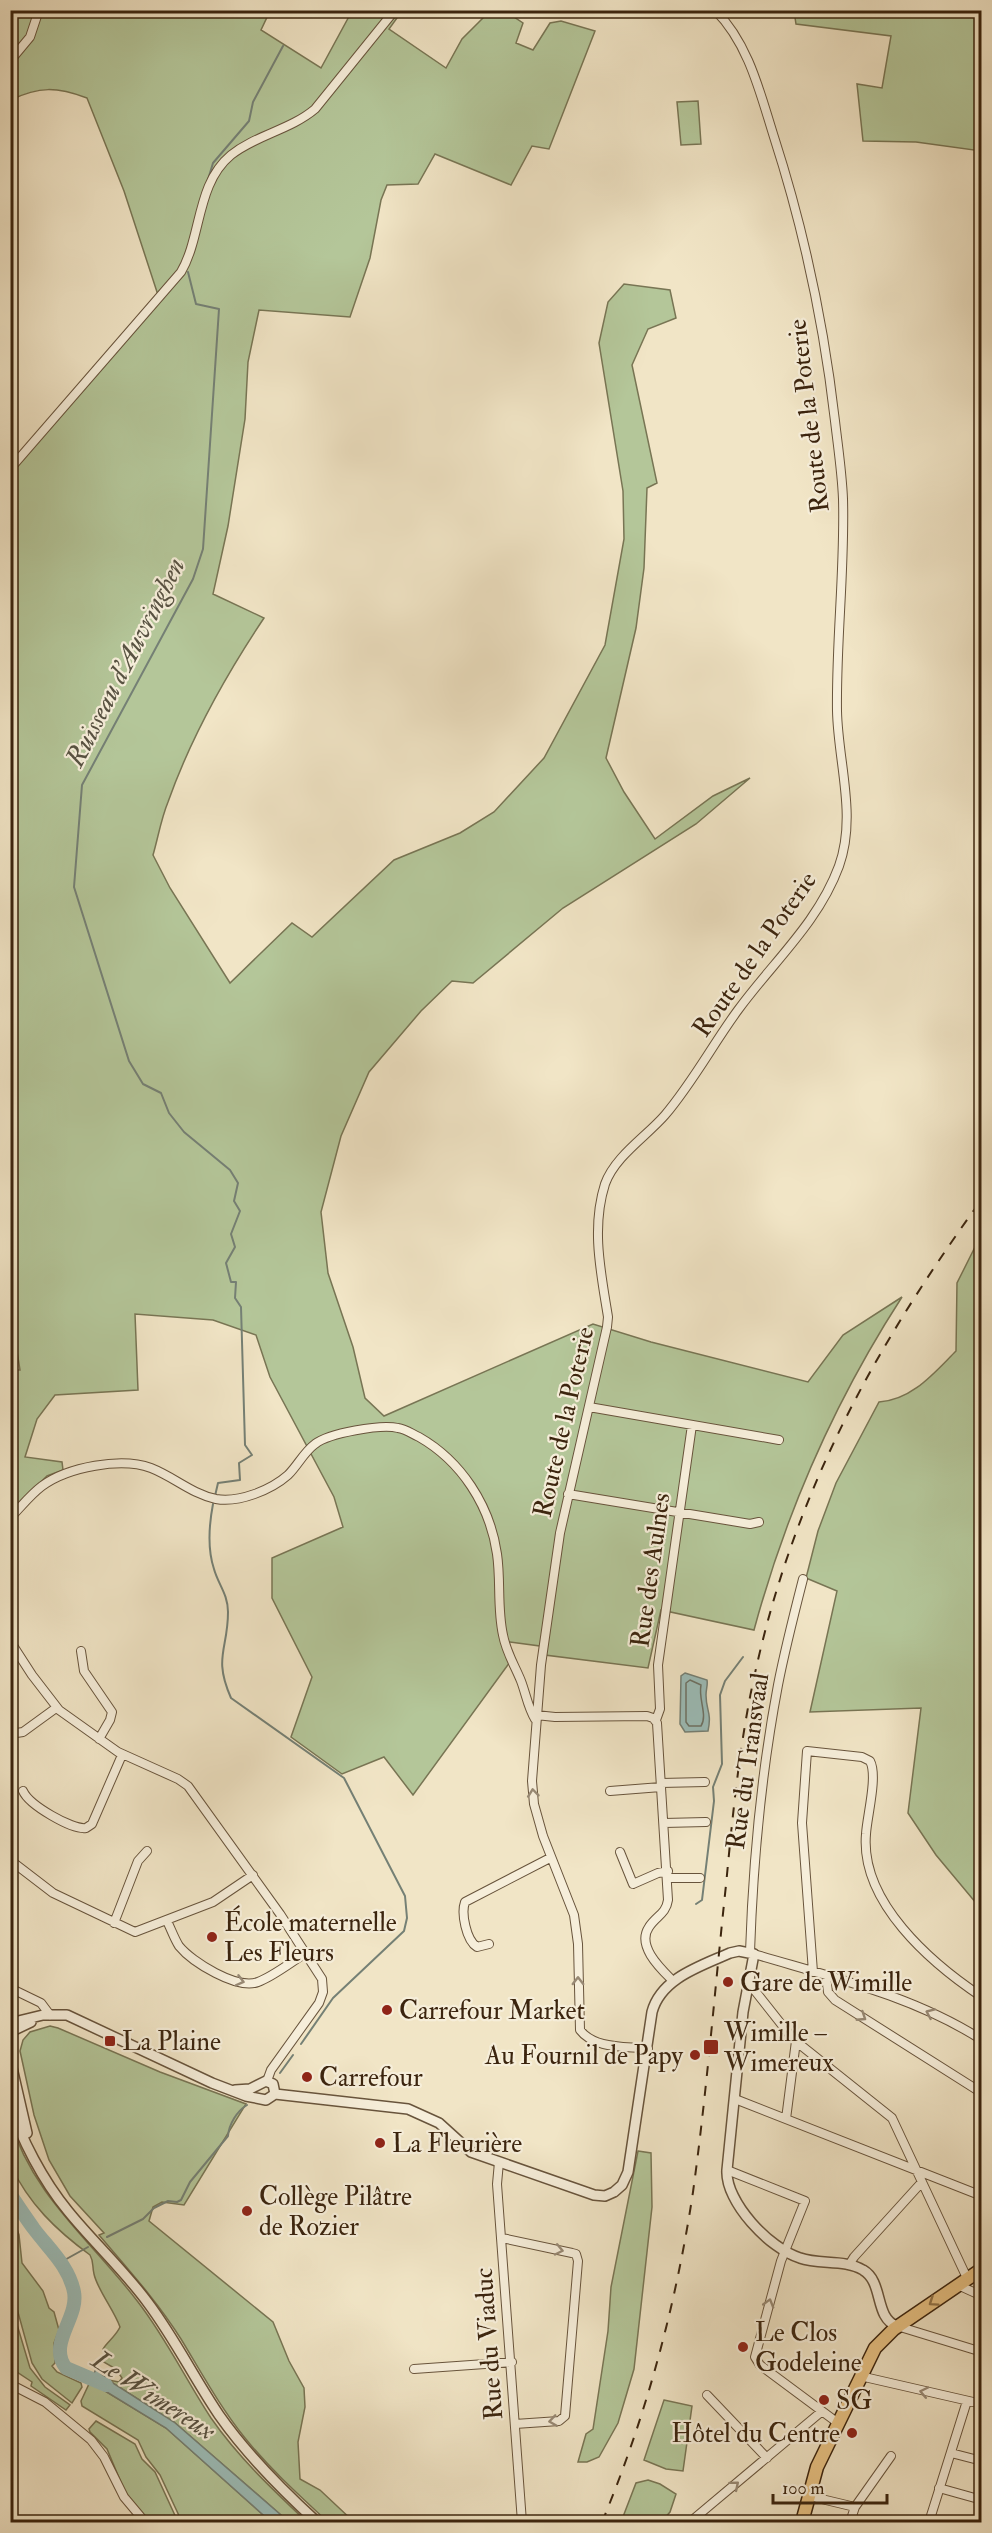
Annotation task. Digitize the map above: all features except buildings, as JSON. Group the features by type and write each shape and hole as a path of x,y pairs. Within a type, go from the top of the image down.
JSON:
{"main road":[{"path":"802,2523 817,2467 874,2348 897,2326 981,2269"}],"street":[{"path":"10,61 30,37 39,10"},
{"path":"10,469 181,272 191,249 208,189 220,166 246,145 298,121 315,109 395,10"},
{"name":"Route de la Poterie","path":"648,2049 598,2043 588,2038 580,2030 578,1944 574,1915 550,1858 533,1793 536,1718 544,1638 568,1494 608,1322 598,1243 599,1210 607,1179 619,1163 666,1114 741,1006 808,924 836,874 846,833 846,802 837,719 842,492 828,365 804,244 782,160 751,66 734,32 715,10"},
{"path":"723,18 729,10"},
{"path":"589,1407 779,1440"},
{"name":"Rue des Aulnes","path":"673,1981 656,1962 645,1940 649,1927 662,1916 667,1907 668,1875 656,1720 660,1709 658,1665 692,1425"},
{"path":"10,1518 40,1487 58,1476 80,1469 117,1464 141,1465 156,1470 202,1494 217,1499 232,1499 250,1495 279,1481 313,1446 323,1439 383,1427 401,1428 431,1444 452,1461 473,1488 482,1506 497,1552 504,1642 536,1718 647,1716 656,1720"},
{"path":"568,1494 750,1524 759,1522"},
{"name":"Rue du Transvaal","path":"752,1953 754,1860 765,1769 779,1682 803,1579"},
{"path":"10,1641 56,1708 122,1755 188,1786 253,1875 322,1979 321,1998 271,2070 267,2081 247,2089 229,2090"},
{"path":"81,1651 84,1671 112,1712 99,1739"},
{"path":"10,1734 23,1732 56,1708"},
{"path":"813,1972 802,1816 807,1751 862,1757 870,1761 873,1773 866,1844 870,1871 876,1889 930,1958 981,1997"},
{"path":"23,1791 32,1803 76,1828 86,1828 92,1824 122,1755"},
{"path":"610,1791 705,1782"},
{"path":"664,1823 706,1822"},
{"path":"114,1923 138,1861 147,1851"},
{"path":"620,1852 633,1884 658,1873 700,1878"},
{"path":"489,1944 477,1947 472,1943 463,1913 465,1902 550,1858"},
{"path":"10,1860 50,1891 135,1932 218,1900 253,1875"},
{"path":"167,1920 175,1939 185,1952 217,1974 247,1983 258,1982 306,1953"},
{"path":"10,2023 50,2015 71,2017 229,2090 268,2100 275,2094 408,2109 439,2123 468,2151 586,2193 601,2196 614,2192 622,2185 628,2172 656,2000 662,1990 673,1981 730,1953 752,1953 908,2003 960,2027 981,2040"},
{"path":"752,1953 727,2170 728,2185 741,2208 758,2228 785,2251 804,2260 860,2268 872,2278 886,2318 897,2326 981,2352"},
{"path":"826,1976 828,1992 835,2000 981,2093"},
{"path":"748,1982 796,2041 889,2115 922,2181 963,2282 981,2296"},
{"path":"10,1988 41,2003 50,2015"},
{"path":"10,2032 50,2015"},
{"path":"786,2119 796,2041"},
{"path":"10,2059 22,2116 35,2158"},
{"path":"267,2081 274,2085 275,2094"},
{"path":"257,2085 256,2091 260,2098"},
{"path":"735,2099 981,2196"},
{"path":"10,2102 18,2125 35,2158 64,2206 128,2278 159,2317 233,2434 265,2472 317,2523"},
{"name":"Rue du Viaduc","path":"499,2162 497,2184 512,2362 522,2523"},
{"path":"727,2170 805,2201 785,2251 756,2357 760,2365 838,2423"},
{"path":"849,2265 922,2181"},
{"path":"502,2238 576,2254 578,2261 565,2416 559,2421 515,2424"},
{"path":"414,2369 512,2362"},
{"path":"860,2376 981,2404"},
{"path":"10,2384 45,2402 87,2436 104,2457 127,2500 146,2523"},
{"path":"707,2396 767,2458"},
{"path":"929,2523 967,2401"},
{"path":"690,2523 821,2412"},
{"path":"951,2453 981,2461"},
{"path":"850,2523 855,2507 891,2456"},
{"path":"939,2488 981,2500"},
{"path":"809,2496 855,2507"}],"green space":[{"path":"18,11 270,11 261,30 321,68 352,11 402,11 389,29 446,68 462,39 490,11 505,11 523,23 516,43 533,50 550,23 561,21 595,31 549,149 532,146 511,185 435,154 418,184 387,185 381,200 370,258 350,317 259,310 248,362 245,419 228,526 213,594 264,618 223,684 198,730 166,808 153,855 170,888 230,983 292,923 312,937 394,860 460,833 494,812 544,758 605,645 624,539 623,491 599,343 608,302 624,284 670,290 676,318 648,329 632,365 657,483 647,488 644,568 636,628 606,758 624,792 655,839 713,796 750,778 696,824 563,908 473,983 452,981 421,1011 369,1072 341,1136 321,1212 328,1273 353,1347 365,1398 384,1416 593,1324 651,1342 808,1382 843,1335 902,1297 856,1375 815,1458 781,1543 754,1630 661,1610 648,1668 545,1655 547,1647 502,1641 510,1662 413,1795 384,1757 342,1774 291,1737 312,1677 272,1598 272,1558 343,1527 334,1497 270,1377 256,1335 213,1320 135,1314 138,1390 55,1395 37,1419 25,1457 62,1462 63,1470 47,1476 11,1512 11,1370 20,1370 11,1314 11,465 158,295 124,191 87,98 57,90 39,90 11,100 11,24"},
{"path":"794,11 981,11 981,151 916,142 863,141 857,84 882,88 891,36 796,24"},
{"path":"698,101 701,144 681,145 677,102"},
{"path":"981,1235 981,1909 936,1855 908,1813 921,1708 810,1712 837,1591 806,1578 818,1531 836,1483 879,1402 891,1400 912,1391 956,1351 957,1283"},
{"path":"50,2026 160,2072 246,2104 184,2205 162,2202 153,2207 149,2221 273,2322 289,2361 304,2388 305,2407 298,2442 300,2479 320,2490 354,2522 328,2522 285,2482 245,2438 227,2414 162,2312 99,2235 104,2233 70,2196 49,2160 34,2115 20,2051 23,2040 30,2032"},
{"path":"10,2119 20,2146 48,2194 148,2316 221,2432 256,2473 307,2522 289,2522 174,2422 108,2380 119,2382 122,2378 116,2369 102,2361 105,2355 103,2349 120,2327 96,2280 90,2255 44,2215 18,2180 10,2162"},
{"path":"638,2151 651,2153 652,2207 634,2369 618,2423 599,2457 587,2462 578,2462 586,2434 593,2429 608,2331 611,2287"},
{"path":"10,2223 16,2226 19,2235 22,2263 43,2291 49,2308 54,2312 59,2330 54,2343 55,2363 52,2366 57,2372 81,2383 82,2387 72,2403 42,2379 32,2363 11,2287"},
{"path":"10,2301 30,2368 45,2387 70,2405 66,2410 31,2386 32,2382 11,2368"},
{"path":"89,2384 97,2386 166,2428 271,2522 182,2522 160,2475 146,2457 138,2440 82,2406 81,2401"},
{"path":"664,2400 692,2406 683,2471 666,2469 644,2460"},
{"path":"96,2421 135,2444 142,2459 155,2472 178,2522 149,2522 125,2492 107,2449 90,2432 89,2429"},
{"path":"648,2480 676,2494 670,2512 661,2522 621,2522 636,2483"}],"water":[{"path":"685,1673 707,1680 708,1731 685,1732 680,1724 681,1676"},
{"path":"96,2369 108,2380 174,2422 289,2522 271,2522 166,2428 97,2386 89,2384"}],"waterway":[{"name":"Ruisseau d'Auvringhen","path":"207,183 213,163 249,121 253,102 283,46"},
{"name":"Ruisseau d'Auvringhen","path":"188,272 196,304 219,309 203,549 193,579 82,785 74,887 129,1061 143,1084 161,1093 169,1113 184,1132 230,1170 238,1183 234,1201 240,1211 231,1234 235,1247 226,1263 231,1282 236,1282 235,1298 241,1307 245,1445 252,1455 239,1463 240,1480 218,1483 215,1496"},
{"name":"Ruisseau d'Auvringhen","path":"213,1504 210,1545 214,1569 228,1606 222,1663 231,1698 344,1778 405,1896 407,1918 404,1931 333,1998 301,2044"},
{"path":"696,1904 702,1900 714,1801 713,1787 722,1764 720,1695 725,1681 743,1657"},
{"name":"Ruisseau d'Auvringhen","path":"280,2073 293,2055"},
{"name":"Ruisseau d'Auvringhen","path":"107,2237 143,2219 154,2208 168,2201 181,2200 190,2182 228,2136 237,2114 247,2105"},
{"name":"Le Wimereux","path":"10,2194 58,2258 68,2274 74,2292 72,2311 60,2350 61,2359 66,2368 106,2385"},
{"name":"Ruisseau d'Auvringhen","path":"61,2262 88,2247"}],"railway":[{"path":"602,2522 632,2442 658,2360 686,2234 703,2115 739,1767 750,1697 766,1627 786,1560 810,1496 838,1435 903,1316 982,1199"}],"place":[{"name":"École maternelle Les Fleurs","path":"212,1937"},
{"name":"Gare de Wimille","path":"728,1982"},
{"name":"Carrefour Market","path":"387,2010"},
{"name":"La Plaine","path":"110,2041"},
{"name":"Wimille – Wimereux","path":"711,2047"},
{"name":"Au Fournil de Papy","path":"695,2055"},
{"name":"Carrefour","path":"307,2077"},
{"name":"La Fleurière","path":"380,2143"},
{"name":"Collège Pilâtre de Rozier","path":"247,2211"},
{"name":"Le Clos Godeleine","path":"743,2347"},
{"name":"SG","path":"824,2400"},
{"name":"Hôtel du Centre","path":"852,2433"}]}
